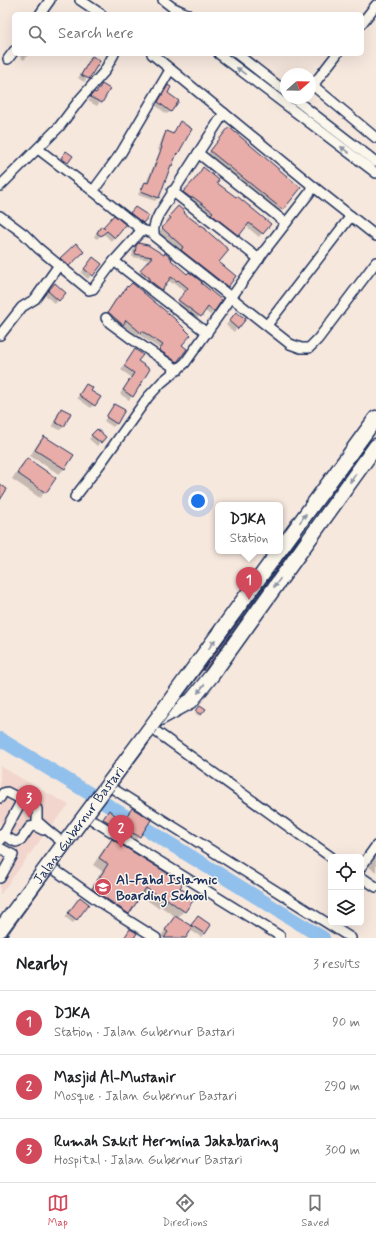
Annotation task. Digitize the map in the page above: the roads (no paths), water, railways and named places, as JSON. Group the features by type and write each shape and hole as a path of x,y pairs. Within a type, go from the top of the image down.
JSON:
{"highway":[{"name":"Jalan Gubernur Bastari","path":"283,546 376,418"},
{"name":"Jalan Gubernur Bastari","path":"154,724 191,701 212,675 376,446"},
{"path":"329,482 340,495"},
{"name":"Jalan Gubernur Bastari","path":"0,930 154,724 277,554"}],"street":[{"path":"41,12 50,0"},
{"path":"80,0 98,12"},
{"path":"163,0 174,11"},
{"path":"364,20 376,5"},
{"path":"8,59 12,54"},
{"path":"0,186 59,127 81,98 104,72 113,56"},
{"path":"154,56 376,236"},
{"path":"222,56 376,173"},
{"path":"240,56 280,87"},
{"path":"335,56 317,80 315,84 316,88 376,138"},
{"path":"93,191 121,153 170,70"},
{"path":"301,104 376,162"},
{"path":"224,113 172,191 159,214 153,233 160,242 290,344 301,348 309,348 318,340 376,262"},
{"path":"38,149 142,230 153,233"},
{"path":"198,153 286,223"},
{"path":"75,497 148,397 162,382 185,363 259,259 314,187"},
{"path":"172,191 259,259"},
{"path":"0,216 24,234 38,248 89,290 93,289 114,261 142,230"},
{"path":"267,326 351,216"},
{"path":"114,261 207,333"},
{"path":"0,335 22,307 35,299 59,265"},
{"path":"106,318 110,323 129,337 178,370"},
{"path":"154,724 328,855"},
{"path":"107,785 351,938"},
{"path":"0,798 3,793 7,792 36,808 37,821 45,827 47,831"},
{"path":"22,800 1,836 14,842 18,842 21,840 36,816"},
{"path":"86,816 280,936 280,938"},
{"path":"30,827 35,826 47,831 65,844"},
{"path":"364,864 376,846"},
{"path":"0,848 13,855 0,878"},
{"path":"48,865 110,909 156,938"},
{"path":"364,879 376,887"}],"waterway":[{"path":"0,739 92,795"},
{"path":"104,803 323,938"}],"tram line":[{"path":"5,938 376,431"}],"place":[{"name":"DJKA","path":"249,600"},
{"name":"Rumah Sakit Hermina Jakabaring","path":"29,818"},
{"name":"Masjid Al-Mustanir","path":"121,848"},
{"name":"Al-Fahd Islamic Boarding School","path":"103,887"}]}
